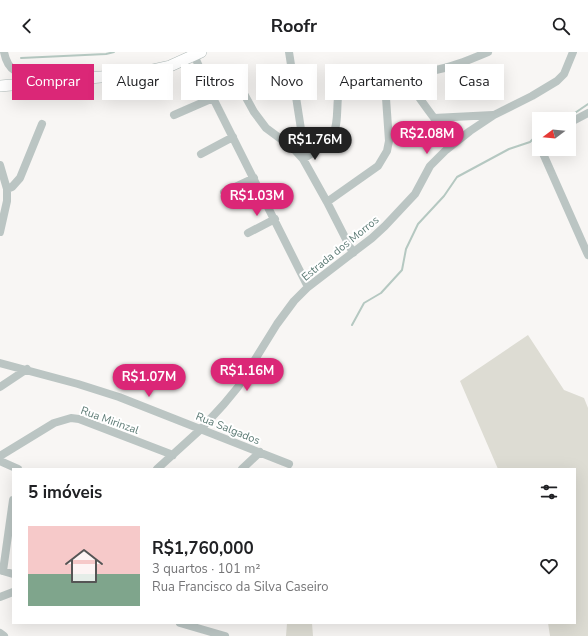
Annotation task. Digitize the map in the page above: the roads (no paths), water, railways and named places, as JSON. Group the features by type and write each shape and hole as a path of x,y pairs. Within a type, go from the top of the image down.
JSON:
{"main road":[{"path":"94,78 155,70 170,66 198,53"},
{"path":"0,86 12,85"}],"street":[{"path":"289,52 303,142 301,157"},
{"path":"437,71 488,52"},
{"name":"Estrada dos Morros","path":"158,468 201,429 238,387 286,312 308,288 386,226 415,194 430,166 452,145 494,114 532,96 557,81 564,74 573,52"},
{"path":"198,53 202,64"},
{"path":"3,57 12,70"},
{"path":"174,116 209,100"},
{"path":"214,100 275,219 308,288"},
{"path":"248,100 266,128 288,144 301,157 327,202 353,252"},
{"path":"301,157 325,144 334,134 339,100"},
{"path":"327,202 378,166 387,151 389,141 386,100"},
{"path":"422,100 452,145"},
{"path":"576,119 588,112"},
{"path":"434,118 494,114"},
{"path":"7,189 12,187 20,178 42,124"},
{"path":"201,154 233,137"},
{"path":"543,156 588,256"},
{"path":"0,165 7,189 0,232"},
{"path":"224,192 254,178"},
{"path":"248,233 275,219"},
{"name":"Rua Salgados","path":"0,363 27,369 119,397 288,464"},
{"path":"0,387 27,369"},
{"name":"Rua Mirinzal","path":"0,456 54,423 71,418 79,419 173,455"},
{"path":"243,468 260,452"},
{"path":"0,461 16,468"},
{"path":"12,506 2,571 12,574"},
{"path":"0,597 12,592"},
{"path":"183,624 225,636"},
{"path":"0,633 4,636"}],"waterway":[{"path":"21,58 106,54 114,52"},
{"path":"576,112 588,104"},
{"path":"352,325 364,303 381,293 402,270 406,249 418,224 444,196 457,177 509,149 532,140"}]}
